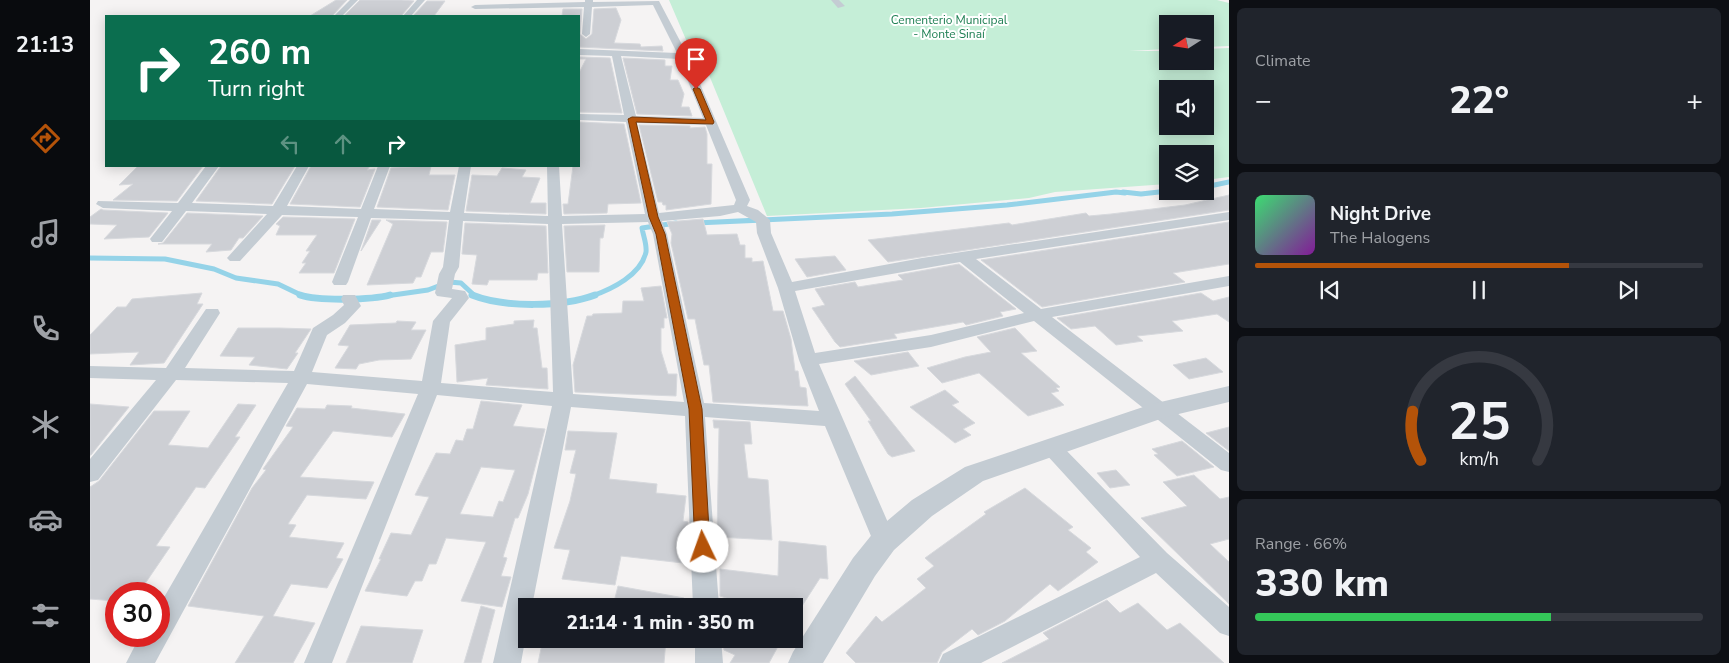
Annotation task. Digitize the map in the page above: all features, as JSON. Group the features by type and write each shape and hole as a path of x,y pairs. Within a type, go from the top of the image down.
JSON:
{"street":[{"path":"339,15 354,0"},
{"path":"408,15 420,0"},
{"path":"834,0 841,6"},
{"path":"471,15 477,3 656,2 682,56 743,200 739,208"},
{"path":"528,15 532,3"},
{"path":"586,34 589,3"},
{"path":"580,52 682,56"},
{"path":"616,54 656,224 695,409 706,598"},
{"path":"580,117 710,122"},
{"path":"157,239 212,167"},
{"path":"235,258 278,210 302,167"},
{"path":"170,610 301,377 319,332 339,319 353,306 344,291 365,214 384,167"},
{"path":"318,663 430,389 442,321 461,298 459,294 454,292 442,293 451,267 456,218 465,167"},
{"path":"507,663 563,400 553,167"},
{"path":"103,204 456,218 632,219 656,224 739,208 753,214 763,220 764,233 786,288 808,360 884,541"},
{"path":"786,288 963,257 1227,217"},
{"path":"963,257 1229,464"},
{"path":"808,360 931,341 1037,314 1229,281"},
{"path":"90,474 172,373 212,314"},
{"path":"90,372 301,377 563,400 832,419"},
{"path":"805,663 864,567 884,541 922,508 974,474 1051,446 1161,410 1229,394"},
{"path":"1051,446 1158,560 1229,624"},
{"path":"953,663 1158,560"},
{"path":"140,663 149,647"},
{"path":"708,648 709,663"}],"green space":[{"name":"Cementerio Municipal - Monte Sinaí","path":"669,0 1217,0 1229,3 1229,46 1214,47 1214,15 1159,15 1159,49 1129,51 1159,51 1159,70 1214,70 1214,49 1229,48 1229,177 1214,179 1214,145 1159,145 1159,185 1055,192 1029,198 921,208 767,216 700,53 700,43 687,42"}],"building":[{"path":"336,0 347,0 333,15 312,15"},
{"path":"360,0 414,1 402,15 345,15"},
{"path":"427,1 445,1 435,15 414,15"},
{"path":"616,8 621,20 614,43 640,44 641,47 662,46 663,51 580,47 580,34 586,39 592,34 594,9"},
{"path":"563,9 582,9 580,34 580,15 562,15"},
{"path":"580,57 610,58 622,113 580,112 580,71 586,59 580,59"},
{"path":"623,58 665,60 665,66 672,66 670,80 678,80 684,94 681,107 689,107 692,116 637,114"},
{"path":"580,122 624,124 641,203 608,204 607,213 564,214 563,204 568,204 573,167 580,167"},
{"path":"639,125 705,127 707,134 707,164 712,164 711,204 666,210 666,205 658,202"},
{"path":"137,167 202,167 177,201 113,200 133,184 119,185"},
{"path":"220,167 294,167 272,204 196,201"},
{"path":"310,167 369,167 367,170 375,169 360,207 290,204"},
{"path":"431,167 429,175 455,175 448,210 377,207 391,168"},
{"path":"502,168 526,170 522,177 540,178 530,203 546,203 546,214 466,211 472,175 497,176"},
{"path":"1229,195 1229,210 888,262 868,240 1009,223 1012,225 1086,213 1089,216 1111,214 1185,205 1214,200 1214,198"},
{"path":"101,209 168,213 149,237 104,239 117,225 90,224 90,217"},
{"path":"187,213 263,216 243,238 239,238 231,250 206,252 212,244 158,244 163,243"},
{"path":"283,217 355,219 334,273 299,273 306,263 302,263 310,251 306,251 317,235 276,235 280,226 276,224"},
{"path":"703,219 707,235 737,234 740,245 745,245 745,258 752,258 752,262 763,261 773,311 783,311 791,339 795,371 798,371 800,387 806,388 808,406 713,402 709,365 704,365 695,319 688,319 671,243 672,234 667,222"},
{"path":"372,220 381,220 361,251"},
{"path":"386,220 447,222 443,252 431,252 421,277 416,277 413,283 367,285 393,224"},
{"path":"1229,222 1229,264 1173,273 1185,282 1042,307 981,260"},
{"path":"465,223 546,226 548,273 538,273 537,280 489,280 487,285 472,284 477,255 462,254"},
{"path":"605,225 603,238 600,238 599,272 567,272 564,226"},
{"path":"835,256 846,270 807,277 795,259"},
{"path":"959,264 1016,309 1000,312 1003,316 966,325 963,322 894,334 897,338 840,347 812,308 825,305 815,289 855,282 858,287 903,280 898,275"},
{"path":"661,286 667,318 664,318 664,328 661,328 661,351 668,374 677,374 676,396 575,392 573,365 587,316 622,313 623,301 644,301 641,288"},
{"path":"202,293 197,304 203,304 164,363 130,365 139,352 90,354 90,335 117,307 126,307 132,299"},
{"path":"1201,293 1213,301 1229,297 1229,322 1217,314 1172,321 1183,331 1137,336 1143,341 1116,345 1095,326 1071,329 1057,318"},
{"path":"534,320 533,328 537,328 542,368 547,368 548,389 486,385 488,378 457,382 455,345 486,340 486,328 514,324 514,321"},
{"path":"397,321 416,322 411,330 426,330 411,359 379,360 359,364 356,369 335,368 349,346 338,345 350,325 396,323"},
{"path":"238,328 311,329 287,369 249,365 255,357 220,356"},
{"path":"1015,328 1037,351 1021,353 1060,387 1056,388 1059,391 1051,393 1064,405 1028,416 979,373 942,383 927,368 991,352 977,337"},
{"path":"908,352 919,366 871,375 854,361"},
{"path":"1206,358 1223,372 1189,379 1173,365"},
{"path":"855,376 915,451 892,457 888,454 868,421 871,421 845,384"},
{"path":"945,390 959,402 952,405 975,423 963,429 971,435 955,443 910,407"},
{"path":"481,401 522,405 513,426 545,429 528,494 518,518 515,518 503,557 507,558 501,576 511,577 502,607 461,601 486,542 446,538 436,564 429,564 422,581 415,581 407,596 365,591 381,559 379,559 391,533 411,535 429,497 415,495 436,453 450,454 456,440 463,441 467,429 473,429","holes":["481,467 515,470 503,502 499,501 493,517 460,514"]},
{"path":"90,404 129,407 91,455 90,455"},
{"path":"238,404 256,405 235,437 240,437 205,488 196,487 156,546 170,547 146,582 105,582 105,600 90,599 90,487 99,481 154,411 190,411 168,445 208,448"},
{"path":"327,405 352,406 351,408 405,414 392,437 333,431 300,477 374,482 366,499 307,495 288,524 296,525 289,537 344,543 336,558 343,559 327,588 291,584 273,616 315,623 293,663 235,663 264,616 188,606 252,488 266,470 263,469 293,427 286,426 297,408 325,409"},
{"path":"713,420 750,422 752,444 744,444 748,478 768,480 772,540 717,537 719,428 714,428"},
{"path":"1229,427 1229,451 1206,433"},
{"path":"568,431 617,433 609,479 657,484 656,493 686,496 683,521 688,522 688,525 683,563 621,556 615,585 562,579 570,550 554,548 570,501 576,474 570,473 576,450 565,450"},
{"path":"1182,441 1214,467 1177,476 1154,455 1158,454 1152,449"},
{"path":"1116,470 1130,485 1110,488 1097,473"},
{"path":"1194,475 1220,499 1229,497 1229,539 1210,544 1229,562 1229,604 1141,518 1187,506 1163,482"},
{"path":"1025,488 1073,527 1068,530 1091,548 1086,552 1098,562 1058,591 1050,584 1005,621 978,635 972,629 942,652 937,663 856,663 846,653 876,616 882,622 926,588 917,579 934,566 925,558 986,514 984,512"},
{"path":"779,541 826,546 828,579 820,578 803,604 803,598 726,598 720,596 720,569 778,576"},
{"path":"618,586 684,598 615,598"},
{"path":"1107,600 1120,613 1138,603 1167,630 1180,623 1224,663 1002,663 1049,639 1043,633"},
{"path":"481,606 495,610 481,663 464,663"},
{"path":"361,626 423,630 412,663 346,663"},
{"path":"541,648 665,648 664,663 538,663"},
{"path":"724,648 777,648 769,663 730,663 735,655 724,650"}],"waterway":[{"path":"1214,185 1229,182"},
{"path":"696,223 892,214 1007,205 1116,192 1125,193"},
{"path":"1123,192 1141,194 1159,192"},
{"path":"593,296 617,285 638,268 646,252 642,228 676,223"},
{"path":"90,258 165,259 214,269 236,278 278,284 302,295"},
{"path":"386,296 428,290 449,282 461,283 475,296"},
{"path":"302,295 345,299 386,296"},
{"path":"386,296 390,295"},
{"path":"475,296 517,304 551,304 593,296"}],"route":[{"path":"696,89 710,122 632,119 653,217 660,234 695,409 703,547"}]}
